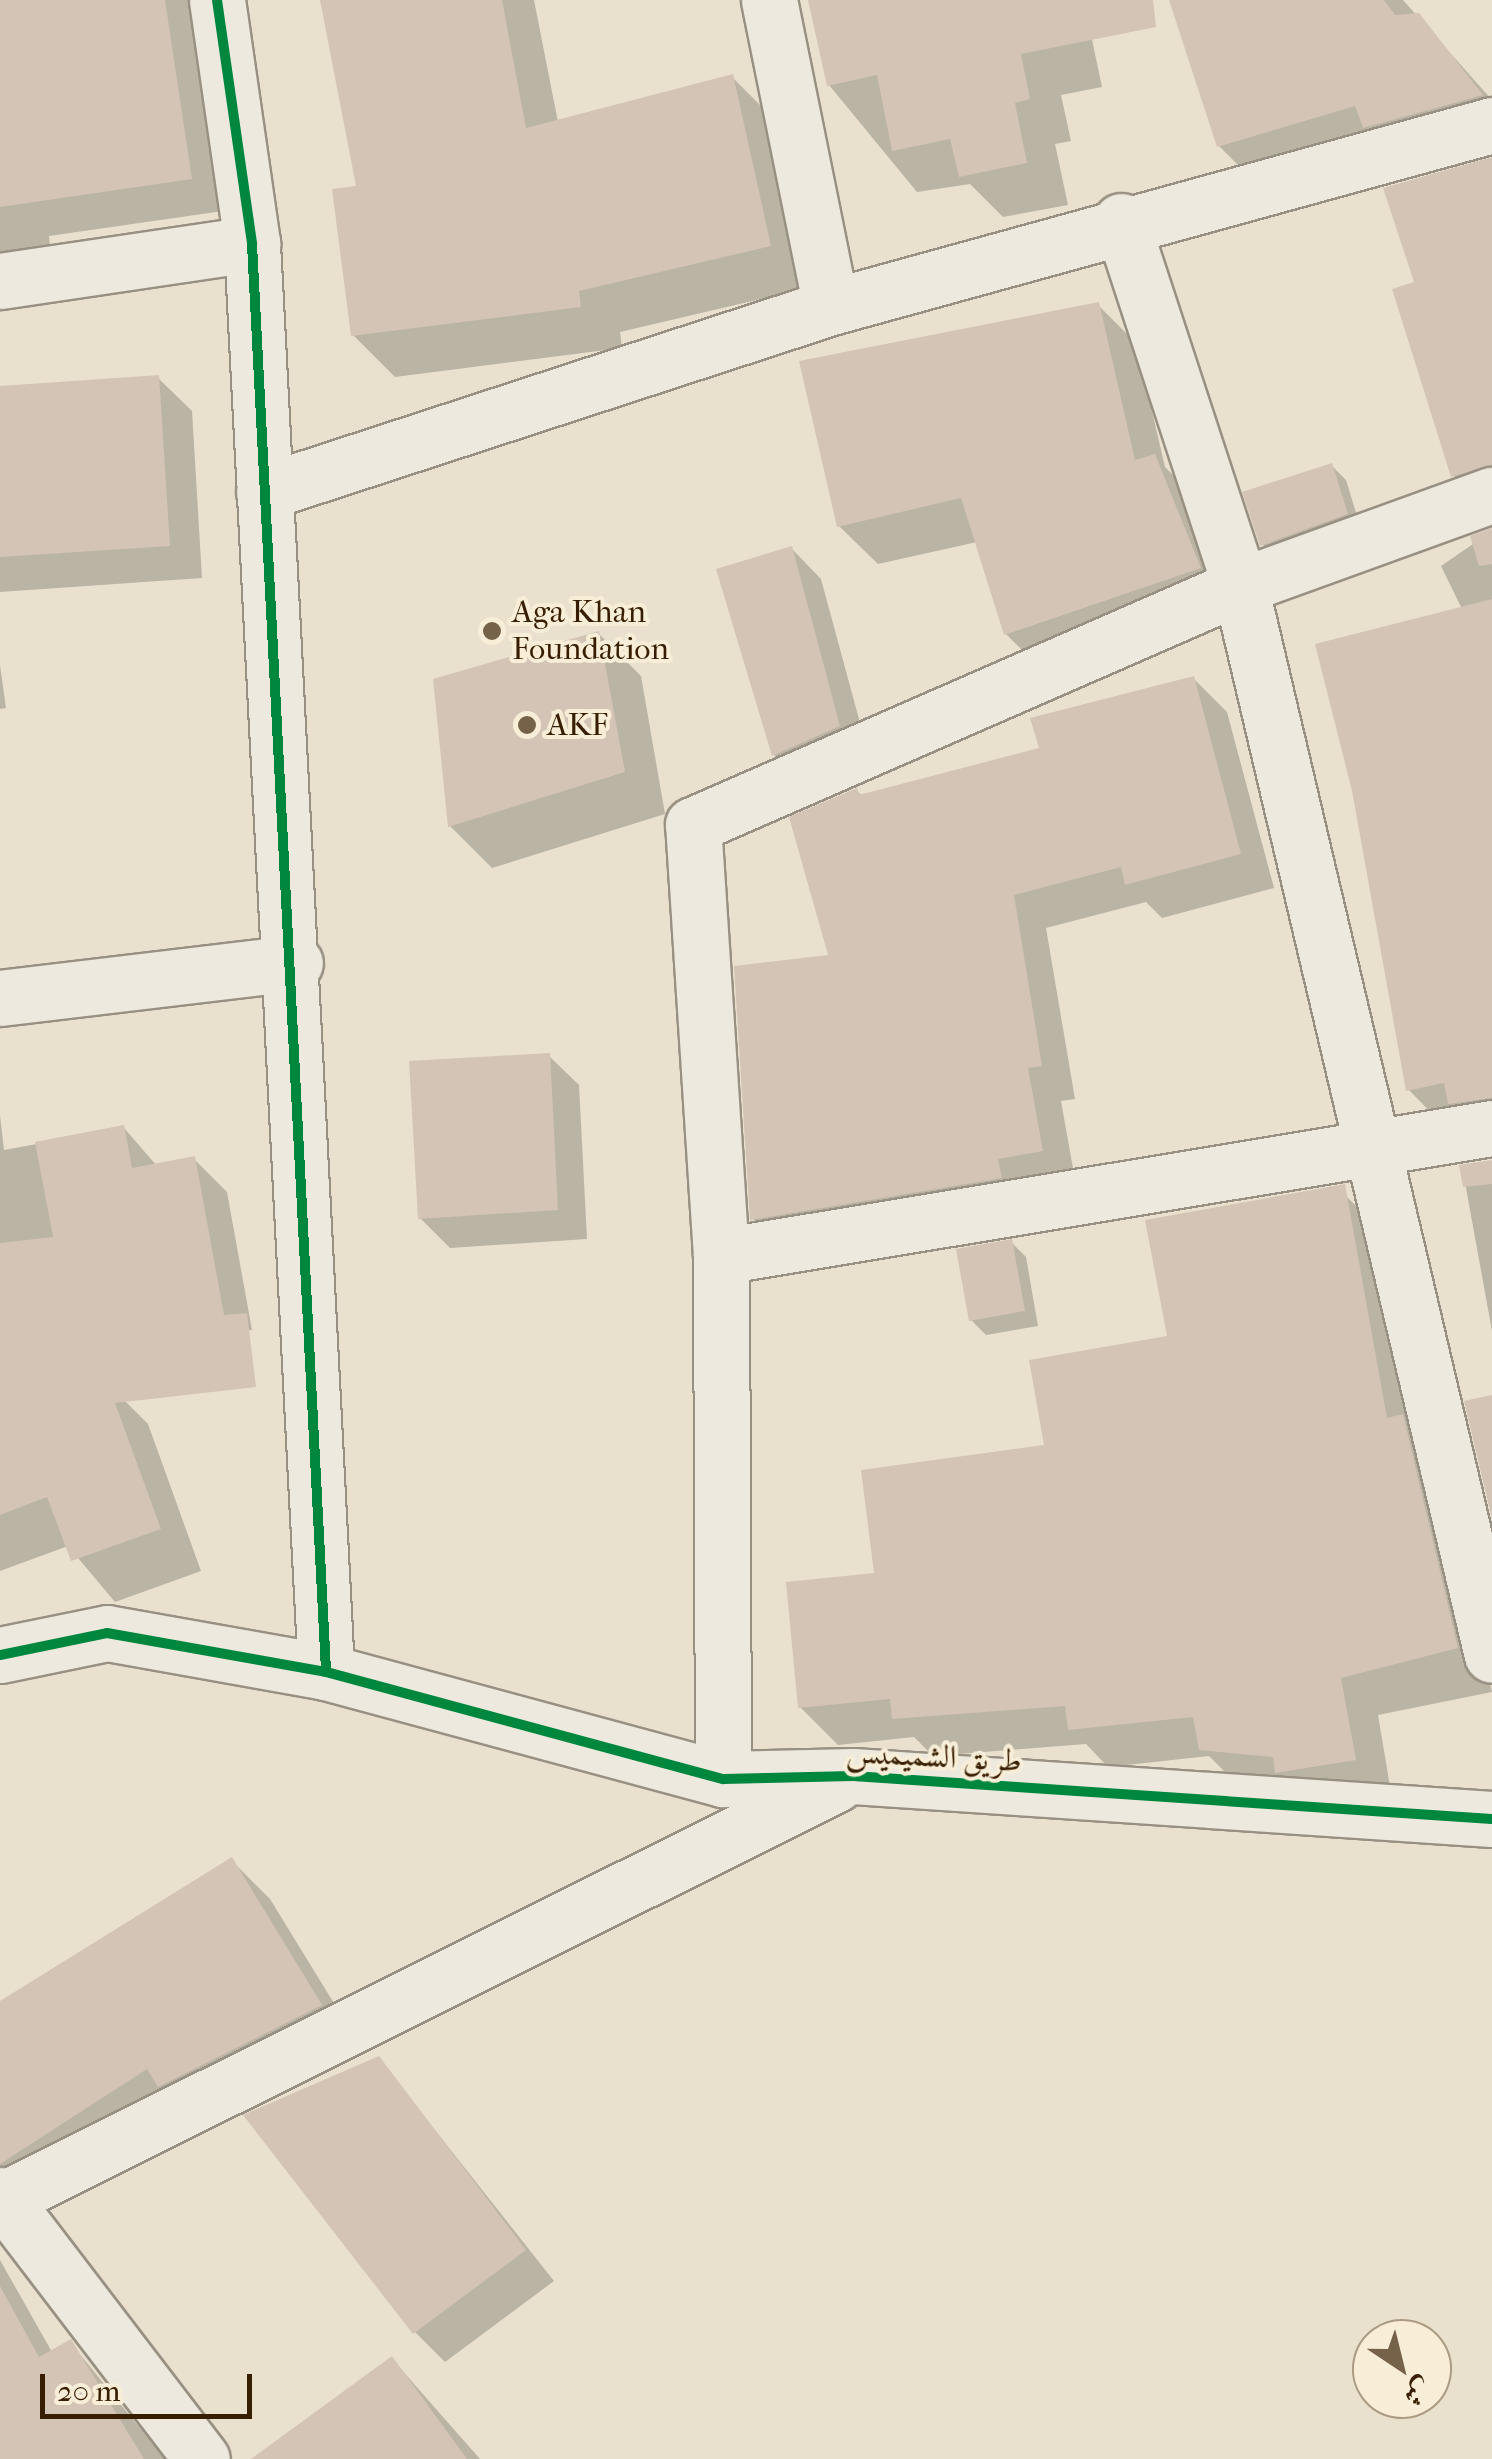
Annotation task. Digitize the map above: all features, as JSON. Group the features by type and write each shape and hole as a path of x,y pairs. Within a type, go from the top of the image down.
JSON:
{"street":[{"path":"217,0 252,244 295,962 326,1672"},
{"path":"768,0 830,307"},
{"path":"264,492 830,307 1121,221 1492,125"},
{"path":"1121,221 1240,586 1376,1146 1492,1655"},
{"path":"0,281 252,244"},
{"path":"723,1779 721,1256 693,825 1240,586 1492,495"},
{"path":"0,998 295,962"},
{"path":"721,1256 1492,1128"},
{"name":"طريق الشميميس","path":"0,1655 107,1633 326,1672 723,1779 852,1776 1492,1819"},
{"path":"202,2459 1,2199 852,1776"}],"building":[{"path":"0,0 165,0 192,179 0,207"},
{"path":"320,0 502,0 526,128 733,74 771,246 579,291 581,307 351,336 332,189 356,186"},
{"path":"808,0 1153,0 1156,27 1021,54 1030,99 1015,103 1027,163 959,177 950,139 892,151 877,75 827,86"},
{"path":"1169,0 1384,0 1395,15 1419,13 1483,95 1363,128 1355,106 1217,147"},
{"path":"1492,157 1492,465 1451,477 1392,289 1414,282 1383,188"},
{"path":"1099,302 1135,460 1155,454 1201,568 1004,635 961,498 837,527 799,361"},
{"path":"159,375 170,546 0,557 0,386"},
{"path":"1332,463 1348,514 1260,546 1242,492"},
{"path":"1492,528 1492,564 1479,566 1470,536"},
{"path":"792,546 840,726 772,756 716,569"},
{"path":"1492,599 1492,1098 1448,1104 1444,1083 1406,1091 1352,791 1315,644"},
{"name":"AKF","path":"599,631 625,772 448,827 433,679"},
{"path":"1194,676 1241,854 1125,885 1121,867 1014,895 1042,1066 1028,1068 1043,1151 998,1159 1002,1178 750,1220 734,966 828,955 789,817 857,788 859,795 1039,748 1030,718"},
{"path":"550,1053 558,1210 418,1219 409,1061"},
{"path":"124,1125 132,1168 195,1156 224,1315 247,1313 256,1387 115,1403 161,1529 71,1561 47,1497 0,1515 0,1243 53,1237 35,1142"},
{"path":"1492,1160 1492,1184 1463,1187 1459,1165"},
{"path":"1345,1184 1387,1418 1403,1414 1458,1648 1341,1678 1356,1760 1275,1773 1273,1757 1199,1750 1193,1717 1068,1730 1065,1706 892,1719 890,1699 798,1708 786,1582 874,1573 861,1470 1044,1445 1029,1360 1167,1336 1145,1220"},
{"path":"1012,1239 1025,1311 969,1321 956,1249"},
{"path":"1492,1395 1492,1519 1464,1401"},
{"path":"232,1857 322,2005 158,2087 147,2069 0,2164 0,2001"},
{"path":"379,2056 526,2250 413,2334 243,2115"},
{"path":"0,2286 39,2357 71,2339 144,2459 0,2459"},
{"path":"392,2356 467,2459 251,2459"}],"cycle path":[{"path":"217,0 252,244 326,1672"},
{"path":"0,1655 107,1633 326,1672 723,1779 853,1776 1492,1819"}],"place":[{"name":"Aga Khan Foundation","path":"492,631"},
{"name":"AKF","path":"527,725"}]}
